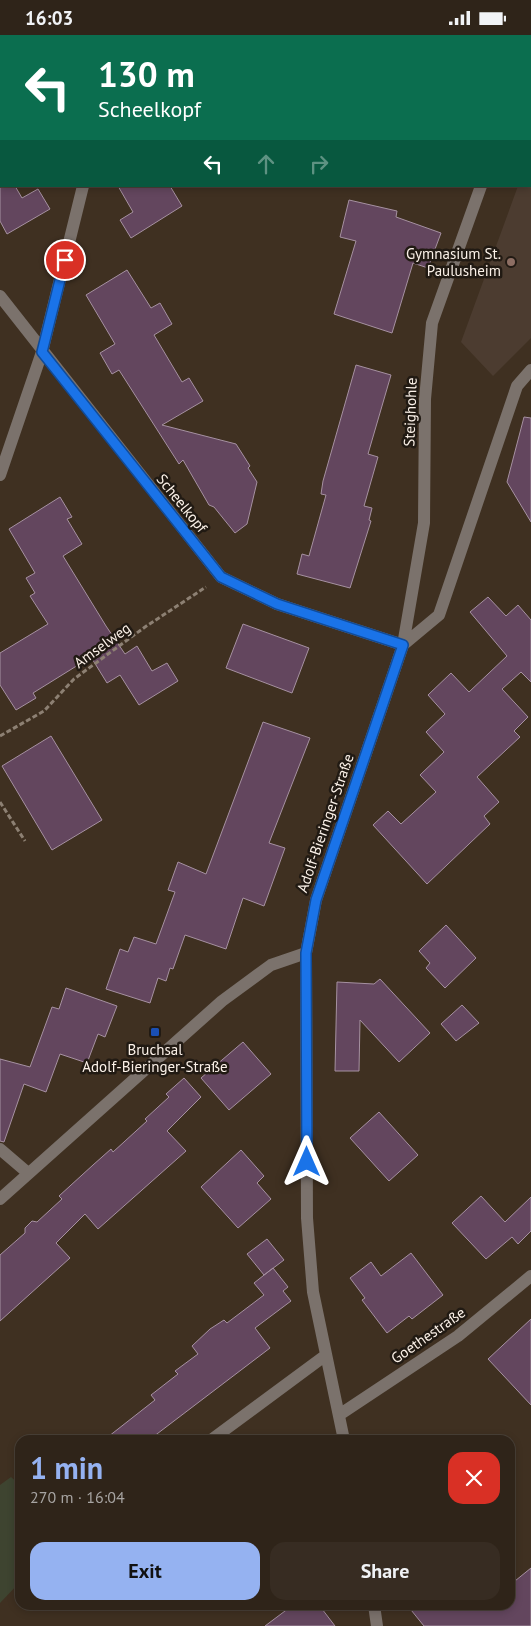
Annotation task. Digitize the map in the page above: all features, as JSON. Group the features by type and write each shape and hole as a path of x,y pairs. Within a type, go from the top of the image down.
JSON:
{"street":[{"path":"0,475 42,352 83,187"},
{"name":"Steighohle","path":"403,645 424,523 425,399 432,323 481,187"},
{"name":"Scheelkopf","path":"0,296 42,352 221,577 277,604 403,645"},
{"path":"403,645 439,615 517,385 531,370"},
{"name":"Adolf-Bieringer-Straße","path":"343,1435 313,1292 307,1218 306,953 316,900 403,645"},
{"path":"0,1199 229,996 271,965 306,953"},
{"path":"0,1149 28,1173"},
{"name":"Goethestraße","path":"339,1415 458,1336 531,1276"},
{"path":"218,1435 326,1355"},
{"path":"375,1610 377,1626"}],"path":[{"name":"Amselweg","path":"0,736 44,711 74,679 145,627 221,577"},
{"path":"0,802 24,841"}],"shaded area":[{"name":"Gymnasium St. Paulusheim","path":"518,187 531,187 531,338 493,376 461,342"}],"green space":[{"path":"11,1477 15,1481 15,1587 0,1603 0,1485"}],"building":[{"path":"0,187 16,187 22,198 38,189 50,209 7,234 0,221"},
{"path":"119,187 171,187 182,206 131,238 120,220 133,212"},
{"path":"349,200 397,211 396,217 441,233 428,268 413,263 392,333 334,314 356,241 340,237"},
{"path":"127,270 151,308 160,303 172,324 154,335 182,382 189,378 203,401 162,425 236,444 250,466 248,468 257,482 247,524 235,533 214,507 209,505 183,460 179,464 119,370 112,374 100,353 115,344 86,295"},
{"path":"356,365 391,375 368,454 378,457 364,506 372,508 369,520 371,521 350,588 297,574 302,554 309,556 326,495 321,494 323,481"},
{"path":"524,417 531,418 531,522 507,482"},
{"path":"60,497 72,517 67,519 82,544 63,556 106,626 125,654 137,646 152,671 167,663 178,681 139,705 120,675 107,683 91,657 33,693 36,698 16,710 0,685 0,653 48,624 30,596 35,593 26,578 35,573 9,529"},
{"path":"488,597 506,616 518,605 531,620 531,682 521,672 502,689 528,717 514,731 520,737 477,777 499,802 484,816 490,824 427,884 373,825 388,811 401,824 436,792 420,775 444,752 426,732 445,714 428,695 451,673 469,692 507,656 470,612"},
{"path":"243,624 309,648 292,693 226,668"},
{"path":"263,722 310,738 269,843 285,848 264,906 243,898 226,949 185,935 173,969 170,968 166,981 158,978 150,1003 106,989 120,949 128,952 134,937 156,944 175,892 168,890 178,862 206,874"},
{"path":"51,736 102,820 52,850 2,766"},
{"path":"446,925 476,958 445,988 426,968 430,963 419,951"},
{"path":"380,979 430,1033 399,1062 360,1020 359,1071 335,1071 337,982 374,984"},
{"path":"66,988 117,1006 105,1037 98,1034 87,1063 60,1054 46,1092 24,1084 4,1142 0,1141 0,1059 30,1067 52,1007 59,1009"},
{"path":"462,1005 479,1023 456,1041 441,1024"},
{"path":"243,1042 271,1074 229,1110 201,1078"},
{"path":"184,1078 201,1097 167,1131 186,1151 98,1229 85,1214 56,1243 70,1258 0,1321 0,1255 25,1233 25,1228 32,1221 37,1222 62,1199 59,1196 93,1165 111,1149 113,1152 147,1121 145,1119 169,1097 166,1094"},
{"path":"379,1112 418,1155 389,1181 350,1138"},
{"path":"241,1150 264,1176 257,1183 271,1199 238,1228 201,1187"},
{"path":"481,1196 505,1222 531,1197 531,1231 518,1244 512,1237 486,1259 452,1223"},
{"path":"267,1239 284,1260 264,1275 247,1254"},
{"path":"411,1253 443,1295 412,1319 409,1316 387,1333 362,1300 365,1298 350,1278 371,1262 381,1276"},
{"path":"273,1268 288,1287 283,1291 291,1301 255,1328 270,1348 156,1435 110,1435 155,1400 151,1395 178,1374 175,1371 198,1354 192,1346 210,1329 224,1320 227,1323 264,1295 254,1283"},
{"path":"531,1319 531,1405 488,1359"},
{"path":"531,1568 531,1626 424,1626 411,1610 515,1610 515,1581"},
{"path":"286,1610 323,1610 335,1626 265,1626"}],"place":[{"name":"Gymnasium St. Paulusheim","path":"511,262"},
{"name":"Bruchsal Adolf-Bieringer-Straße","path":"155,1032"}],"route":[{"path":"65,260 42,352 221,577 277,604 403,645 316,900 306,953 307,1162"}]}
